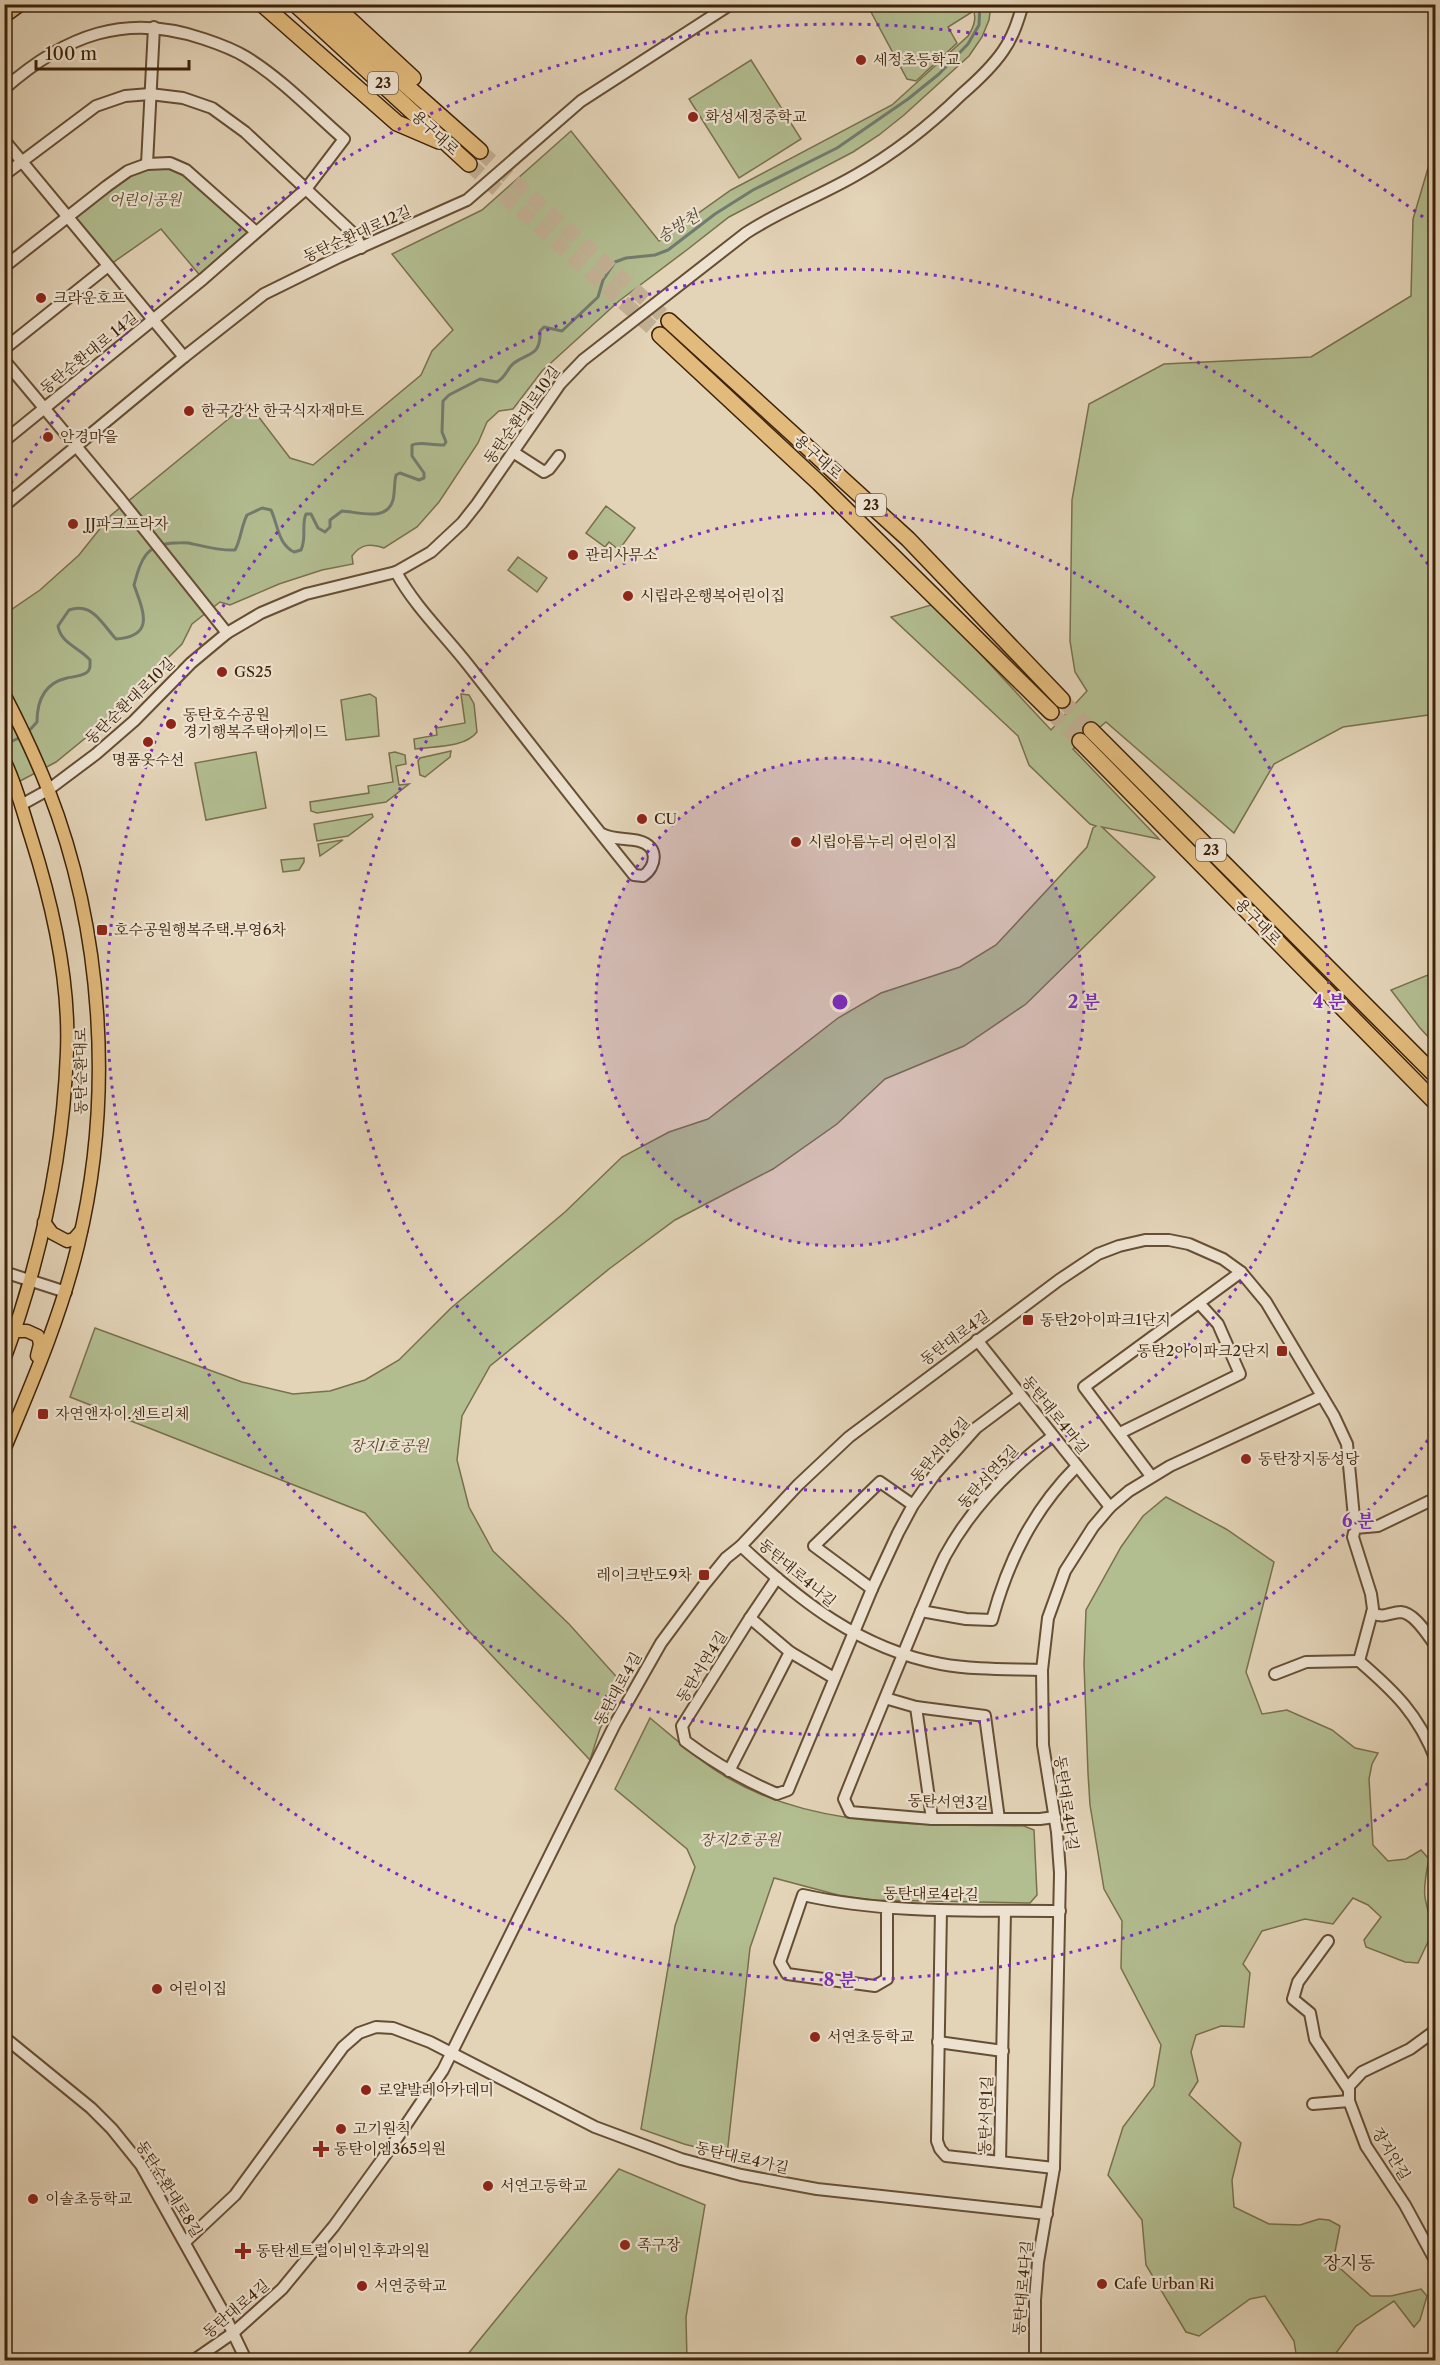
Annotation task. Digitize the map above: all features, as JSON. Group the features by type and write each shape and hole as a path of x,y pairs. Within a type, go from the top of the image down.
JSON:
{"highway":[{"path":"4,15 18,4"},
{"path":"258,4 268,9 397,123 448,146"},
{"name":"용구대로","path":"295,4 469,164"},
{"name":"용구대로","path":"314,4 480,151"},
{"path":"335,6 434,98 462,135"},
{"name":"용구대로","path":"669,321 908,539 1062,700"},
{"name":"용구대로","path":"660,335 819,483 1051,712"},
{"name":"용구대로","path":"1436,1076 1354,992 1085,735 1318,984 1436,1103"}],"main road":[{"name":"동탄순환대로","path":"4,694 48,790 70,858 79,895 89,949 97,1026 98,1082 94,1144 81,1231 66,1292 4,1450"},
{"name":"동탄순환대로","path":"4,1359 30,1281 44,1222 56,1162 67,1051 65,997 59,949 43,874 6,764"},
{"path":"44,1222 52,1233 67,1241 74,1239 81,1231"},
{"path":"15,1331 33,1333 38,1336 40,1344 29,1389"}],"street":[{"name":"동탄순환대로12길","path":"4,506 264,294 467,200 581,100 731,4"},
{"name":"동탄순환대로10길","path":"21,805 48,790 114,739 191,663 227,633 261,613 306,594 396,572 430,552 462,523 560,384 583,360 739,238 763,222 873,165 905,144 951,104 1003,52 1011,38 1023,4"},
{"name":"동탄순환대로 14길","path":"4,89 27,71 72,43 100,32 126,27 154,27 186,33 221,45 246,57 284,86 344,139 306,189 152,321 4,441"},
{"path":"147,164 154,27"},
{"path":"4,175 96,106 125,96 150,94 183,98 212,108 245,132 356,236 361,248"},
{"name":"동탄순환대로 14길","path":"4,140 184,357"},
{"path":"4,267 128,171 147,164 170,163 186,170 256,232"},
{"path":"4,349 108,266"},
{"name":"동탄순환대로 14길","path":"4,360 122,500 227,633"},
{"path":"513,452 544,472 559,456"},
{"path":"396,572 405,588 634,874 643,876 649,872 655,854 642,841 612,839 602,834"},
{"name":"동탄대로4길","path":"194,2361 233,2333 282,2289 311,2255 389,2150 452,2053 615,1724 660,1643 704,1585 726,1558 741,1546 798,1485 849,1437 1082,1264 1098,1254 1119,1246 1145,1240 1169,1240 1189,1244 1223,1258 1241,1272 1266,1302 1322,1396 1347,1444 1355,1528"},
{"path":"4,1272 66,1292"},
{"path":"1152,1476 1084,1386 1241,1272"},
{"path":"1120,1433 1240,1374 1218,1324 1199,1303"},
{"name":"동탄대로4마길","path":"977,1340 1110,1508"},
{"name":"동탄서연6길","path":"913,1505 880,1482 814,1546 872,1589 913,1505 935,1474 976,1428 1020,1395"},
{"name":"동탄대로4다길","path":"1035,2361 1035,2300 1038,2262 1054,2168 1060,1873 1055,1817 1043,1745 1042,1670 1048,1618 1056,1591 1078,1549 1110,1508 1152,1476 1322,1396"},
{"name":"동탄서연5길","path":"903,1654 945,1557 977,1507 1016,1466 1053,1436"},
{"path":"921,1611 966,1619 992,1620 1000,1590 1019,1543 1045,1502 1077,1466"},
{"path":"1359,1661 1372,1613 1371,1594 1353,1537 1355,1528 1378,1526 1436,1498"},
{"name":"동탄대로4나길","path":"741,1546 812,1607 853,1633 903,1654 960,1666 1042,1670"},
{"name":"동탄서연4길","path":"777,1578 682,1726 685,1741 729,1772 777,1794 789,1790 872,1589"},
{"path":"1372,1613 1388,1616 1400,1612 1410,1616 1436,1646"},
{"path":"750,1618 790,1652 834,1678"},
{"path":"729,1772 790,1652"},
{"name":"동탄서연3길","path":"885,1698 916,1707 985,1716 999,1819 932,1819 850,1812 844,1799 885,1698 903,1654"},
{"path":"1275,1674 1306,1662 1359,1661 1404,1703 1425,1734 1436,1760"},
{"path":"916,1707 932,1819"},
{"path":"999,1819 1055,1817"},
{"name":"동탄대로4라길","path":"887,1909 886,1979 875,1986 831,1982 787,1974 780,1962 803,1895 842,1904 887,1909 1059,1911"},
{"name":"동탄서연1길","path":"941,1910 937,2141 946,2156 1000,2162 1005,1911"},
{"name":"장지안길","path":"1328,1941 1298,1982 1293,1999 1311,2013 1315,2039 1349,2096 1366,2146 1405,2205 1436,2262"},
{"name":"동탄대로4가길","path":"185,2242 235,2195 331,2062 359,2033 376,2027 393,2028 430,2042 595,2127 681,2159 794,2186 1047,2214"},
{"path":"1313,2104 1349,2096 1350,2086 1362,2072 1410,2049 1436,2030"},
{"name":"동탄순환대로8길","path":"4,2037 63,2084 112,2129 141,2165 185,2242 246,2361"},
{"path":"938,2042 1003,2051"},
{"path":"1000,2162 1054,2168"}],"green space":[{"path":"873,5 967,5 972,12 948,27 957,43 916,81 907,79 871,12"},
{"path":"972,5 991,5 989,20 982,37 969,56 879,135 853,152 729,217 619,301 542,371 513,409 499,411 487,422 478,443 439,502 417,527 384,548 374,545 362,547 352,556 353,564 322,570 279,584 230,605 220,602 192,624 182,644 94,731 56,762 5,789 5,614 40,590 79,555 110,516 248,403 290,458 313,465 421,375 432,351 453,330 392,254 482,210 571,131 659,241 731,190 892,105 968,36 975,21"},
{"path":"751,60 801,139 739,178 689,99"},
{"name":"장지1호공원","path":"1435,156 1435,714 1343,727 1274,764 1234,833 1106,722 1073,749 1159,839 1102,827 1155,877 1026,1004 964,1046 885,1079 837,1124 773,1169 675,1220 609,1269 490,1366 462,1416 457,1460 469,1507 493,1551 569,1624 623,1684 600,1729 590,1760 465,1627 365,1513 70,1397 95,1328 242,1382 293,1394 330,1391 365,1380 399,1360 451,1308 565,1212 622,1157 669,1132 708,1119 838,1018 881,993 960,967 996,945 1087,847 1093,828 1096,826 1090,824 1029,765 1018,736 891,617 934,604 1051,730 1087,691 1075,672 1070,641 1072,500 1089,404 1164,364 1311,357 1411,296 1413,219 1431,158"},
{"name":"어린이공원","path":"170,163 256,232 203,279 161,229 108,266 68,217 128,171"},
{"path":"606,506 635,528 619,550 609,542 605,547 586,533"},
{"path":"518,557 547,578 537,592 508,570"},
{"path":"370,694 376,698 379,736 346,740 341,700"},
{"path":"461,694 469,695 474,704 477,732 457,744 415,749 414,739 437,735 436,728 465,723"},
{"path":"451,751 450,757 425,777 420,775 418,761 420,758"},
{"path":"256,752 266,808 206,820 195,763"},
{"path":"389,753 405,755 406,764 396,766 399,785 409,784 386,802 317,813 311,811 310,802 369,793 368,786 393,782"},
{"path":"372,814 373,817 348,836 317,841 314,824"},
{"path":"343,840 320,856 318,844"},
{"path":"304,858 299,870 283,872 281,860"},
{"path":"1435,972 1435,1044 1391,990"},
{"path":"1166,1497 1226,1529 1274,1562 1246,1672 1262,1714 1287,1710 1332,1730 1355,1748 1378,1753 1372,1764 1369,1779 1373,1845 1388,1861 1406,1859 1421,1850 1429,1859 1425,1895 1434,1929 1418,1963 1405,1962 1366,1947 1364,1940 1381,1917 1368,1905 1353,1898 1333,1924 1305,1919 1262,1931 1243,1964 1250,1973 1244,2027 1221,2026 1196,2035 1191,2052 1198,2081 1189,2095 1241,2143 1232,2180 1234,2207 1269,2224 1300,2225 1319,2219 1329,2220 1340,2226 1333,2262 1371,2296 1391,2296 1421,2289 1427,2296 1420,2320 1414,2327 1394,2301 1356,2326 1333,2360 1297,2360 1294,2341 1265,2296 1250,2299 1199,2336 1186,2332 1146,2265 1142,2220 1108,2175 1123,2127 1154,2086 1161,2045 1121,1968 1122,1921 1104,1889 1090,1805 1084,1664 1086,1610 1121,1547 1143,1516"},
{"name":"장지2호공원","path":"650,1718 718,1772 753,1791 789,1805 866,1820 945,1825 1024,1826 1034,1830 1037,1895 1030,1903 872,1900 838,1895 774,1878 750,1948 727,2155 684,2144 641,2129 675,1926 695,1867 687,1849 615,1789"},
{"path":"619,2169 705,2205 686,2317 687,2360 463,2360"}],"waterway":[{"name":"송방천","path":"27,733 37,722 41,700 48,688 59,680 88,672 90,660 63,637 58,626 69,610 77,608 91,612 116,639 129,637 137,633 143,621 141,604 134,585 142,561 157,546 186,543 235,550 247,515 262,508 271,510 282,539 294,552 301,550 303,545 306,514 311,514 318,528 325,532 330,527 330,520 342,511 372,514 385,511 393,500 396,475 400,473 419,480 424,478 424,473 412,456 412,445 419,443 444,445 446,442 442,432 443,401 449,395 480,379 497,382 500,380 514,363 536,350 540,331 544,327 562,331 598,297 603,280 615,262 626,258 655,255 668,250 715,214 753,190 837,148 908,99 939,74 968,44 979,25 980,4"},
{"name":"송방천","path":"4,745 21,737"}],"tunnel":[{"path":"480,151 669,321"},
{"path":"469,164 660,335"},
{"path":"1062,700 1091,730"},
{"path":"1051,712 1080,741"}],"place":[{"name":"세정초등학교","path":"861,60"},
{"name":"화성세정중학교","path":"693,117"},
{"name":"크라운호프","path":"41,298"},
{"name":"한국강산 한국식자재마트","path":"189,411"},
{"name":"안경마을","path":"48,437"},
{"name":"JJ파크프라자","path":"73,524"},
{"name":"관리사무소","path":"573,555"},
{"name":"시립라온행복어린이집","path":"628,596"},
{"name":"GS25","path":"222,672"},
{"name":"동탄호수공원 경기행복주택아케이드","path":"171,724"},
{"name":"명품옷수선","path":"148,742"},
{"name":"CU","path":"642,819"},
{"name":"시립아름누리 어린이집","path":"796,842"},
{"name":"호수공원행복주택.부영6차","path":"102,930"},
{"name":"동탄2아이파크1단지","path":"1028,1320"},
{"name":"동탄2아이파크2단지","path":"1282,1351"},
{"name":"자연앤자이.센트리체","path":"43,1414"},
{"name":"동탄장지동성당","path":"1246,1459"},
{"name":"레이크반도9차","path":"704,1575"},
{"name":"어린이집","path":"157,1989"},
{"name":"서연초등학교","path":"815,2037"},
{"name":"로얄발레아카데미","path":"366,2090"},
{"name":"고기원칙","path":"341,2129"},
{"name":"동탄이엠365의원","path":"321,2149"},
{"name":"서연고등학교","path":"488,2186"},
{"name":"이솔초등학교","path":"33,2199"},
{"name":"족구장","path":"625,2245"},
{"name":"동탄센트럴이비인후과의원","path":"243,2251"},
{"name":"Cafe Urban Ri","path":"1102,2284"},
{"name":"서연중학교","path":"362,2286"}],"district":[{"name":"장지동","path":"1349,2263"}]}
